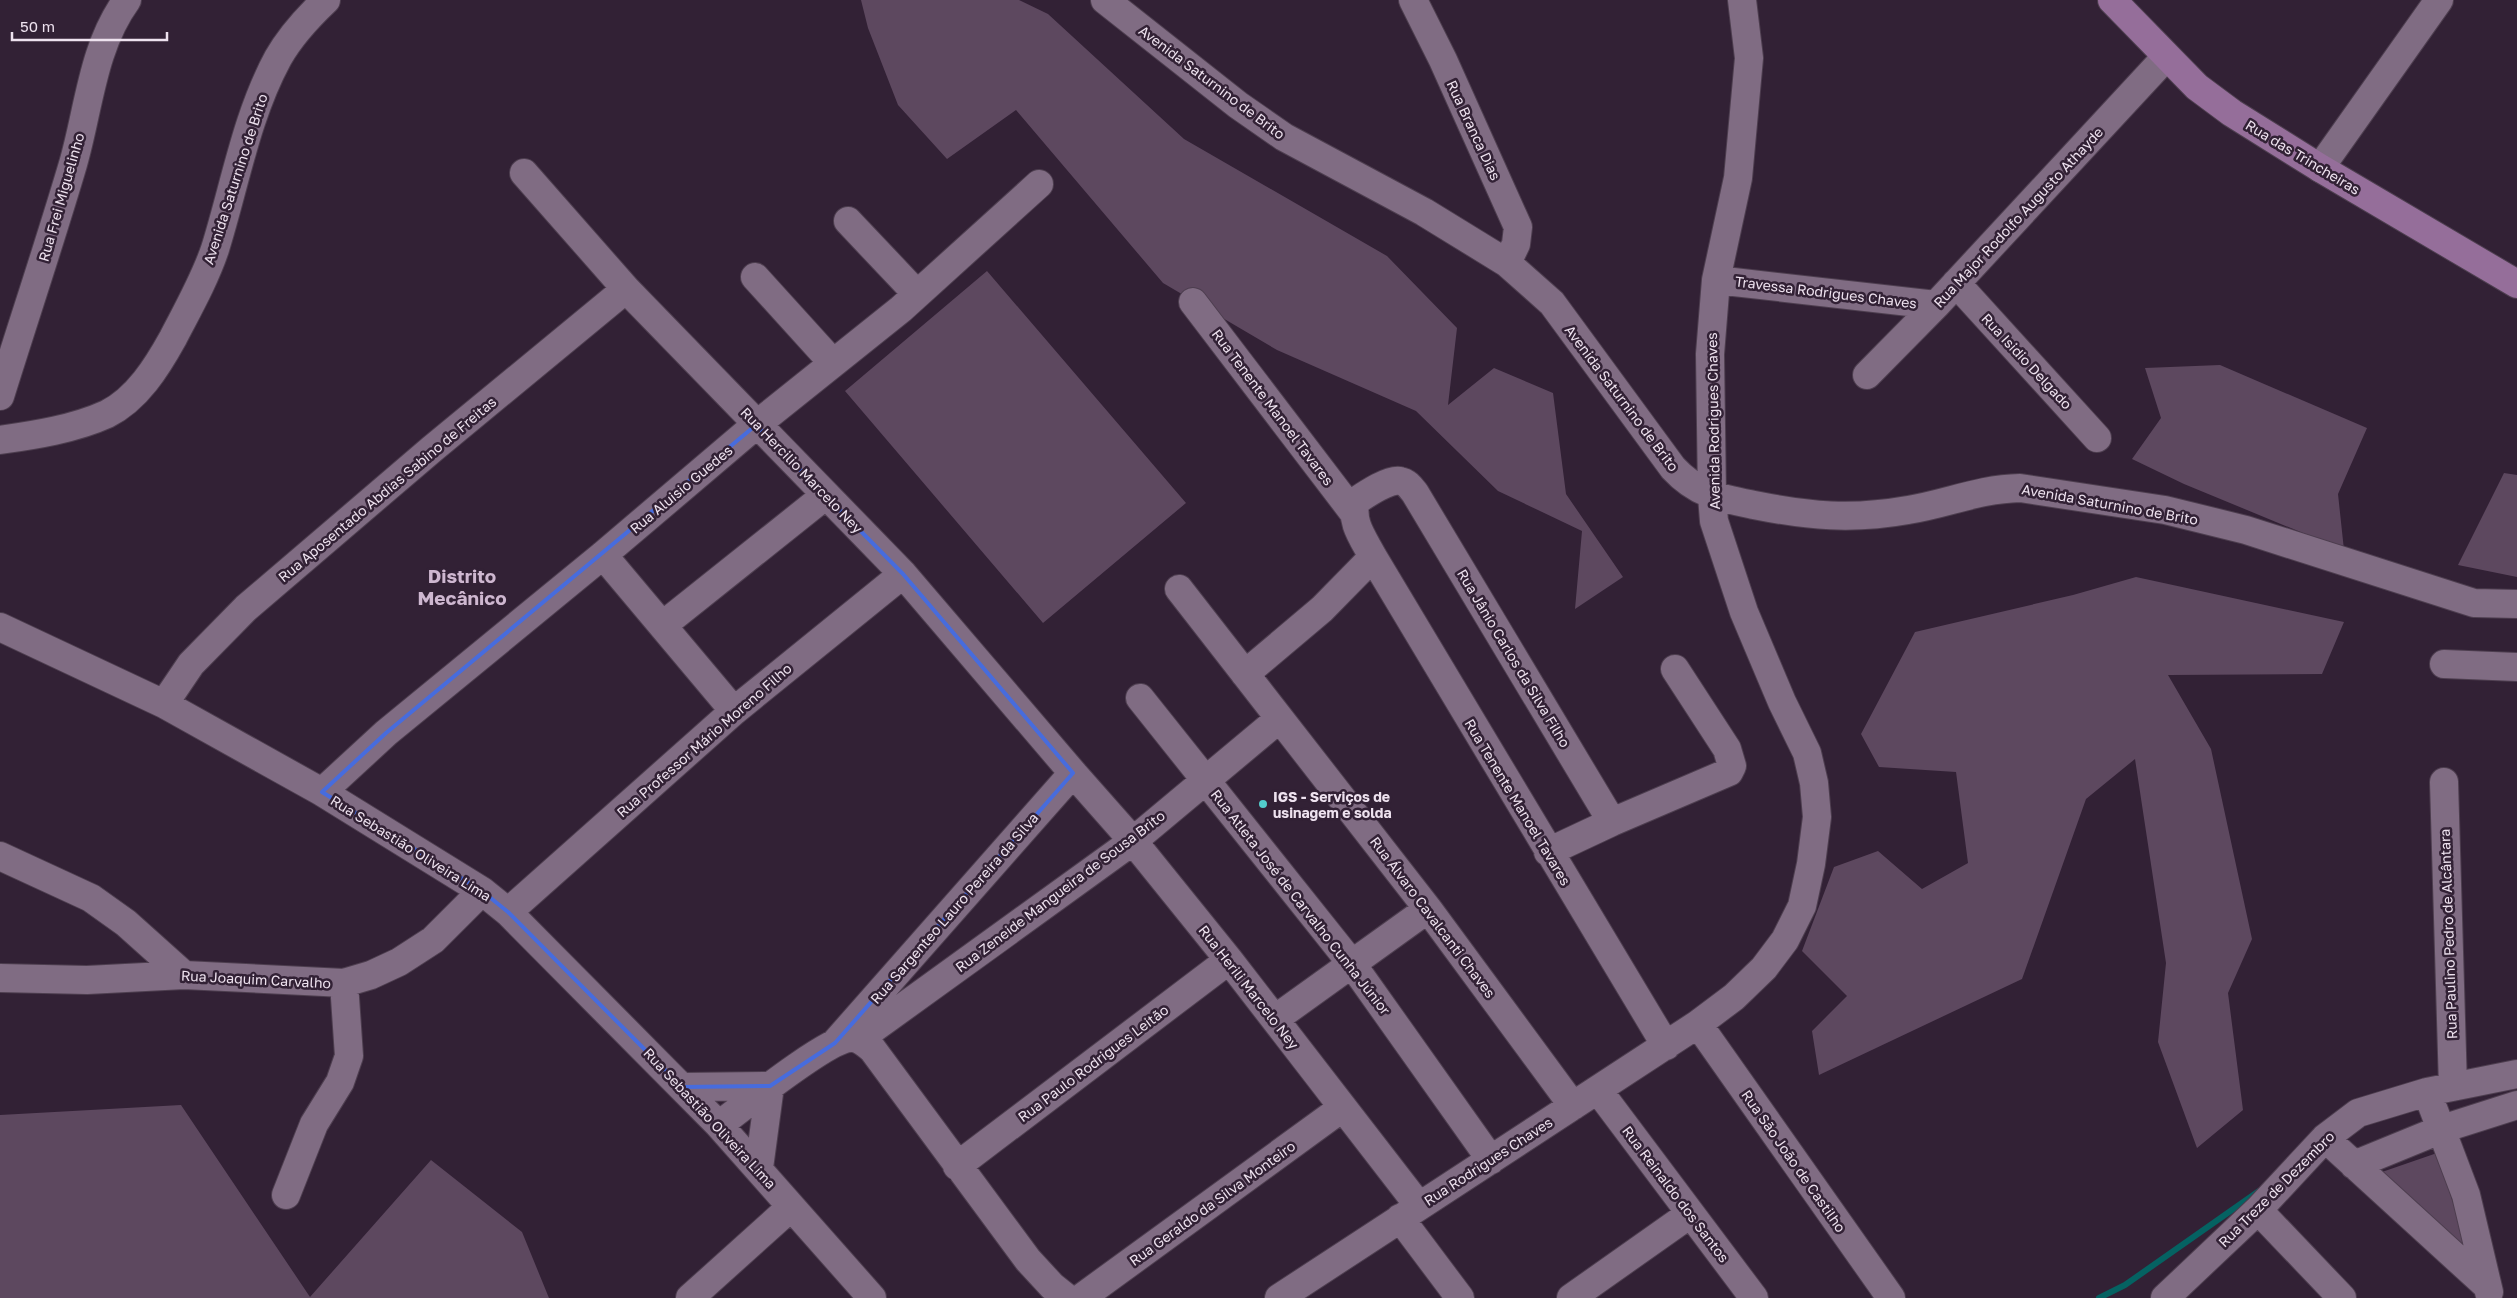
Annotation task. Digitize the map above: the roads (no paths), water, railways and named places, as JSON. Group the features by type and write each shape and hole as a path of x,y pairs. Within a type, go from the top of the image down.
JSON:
{"main road":[{"name":"Rua das Trincheiras","path":"2112,0 2197,87 2232,113 2320,168 2517,284"}],"street":[{"name":"Rua Frei Miguelinho","path":"0,396 73,162 96,63 113,21 128,0"},
{"name":"Avenida Saturnino de Brito","path":"0,440 75,425 108,414 145,382 165,352 188,308 214,250 254,113 278,58 303,22 326,0"},
{"name":"Avenida Saturnino de Brito","path":"1105,0 1238,105 1284,138 1424,212 1507,263 1552,303 1673,468 1685,481 1712,496 1794,513 1836,518 1910,510 1958,496 2002,488 2020,488 2165,510 2246,530 2474,602 2517,604"},
{"name":"Rua Branca Dias","path":"1413,0 1518,227 1516,244 1507,263"},
{"name":"Avenida Rodrigues Chaves","path":"1698,1024 1734,997 1764,968 1785,940 1802,906 1811,864 1817,817 1814,783 1807,752 1782,702 1744,612 1714,521 1710,354 1716,280 1739,168 1749,58 1742,0"},
{"path":"2320,168 2439,0"},
{"name":"Rua Major Rodolfo Augusto Athayde","path":"1866,374 1956,284 2166,56"},
{"name":"Rua Hercilio Marcelo Ney","path":"524,173 626,289 756,425 903,574 1073,773"},
{"name":"Rua Aluisio Guedes","path":"322,792 386,733 603,556 756,425 918,294 1039,184"},
{"path":"848,221 918,294"},
{"path":"755,277 834,363"},
{"name":"Travessa Rodrigues Chaves","path":"1716,280 1936,305"},
{"name":"Rua Isidio Delgado","path":"1956,284 2097,438"},
{"name":"Rua Aposentado Abdias Sabino de Freitas","path":"164,704 191,664 246,608 432,449 626,289"},
{"name":"Rua Tenente Manoel Tavares","path":"1193,302 1353,512 1373,557 1548,852 1666,1046"},
{"name":"Rua Jânio Carlos da Silva Filho","path":"1353,512 1356,501 1392,481 1399,480 1407,484 1415,493 1612,822"},
{"path":"663,625 826,495"},
{"path":"603,556 734,711"},
{"path":"1245,674 1322,609 1373,557"},
{"name":"Rua Professor Mário Moreno Filho","path":"508,912 734,711 903,574"},
{"name":"Rua Álvaro Cavalcanti Chaves","path":"1179,589 1428,909 1573,1106"},
{"name":"Rua Sebastião Oliveira Lima","path":"0,627 164,704 322,792 482,891 508,912 719,1125 872,1298"},
{"path":"2444,664 2517,666"},
{"path":"1548,852 1612,822 1729,772 1732,766 1727,749 1675,669"},
{"name":"Rua Atleta José de Carvalho Cunha Júnior","path":"1140,698 1352,964 1491,1160"},
{"name":"Rua Zeneide Mangueira de Sousa Brito","path":"847,1041 1133,840 1279,719"},
{"name":"Rua Herili Marcelo Ney","path":"1073,773 1133,840 1276,1019 1342,1108 1409,1212 1460,1298"},
{"name":"Rua Sargenteo Lauro Pereira da Silva","path":"847,1041 1073,773"},
{"name":"Rua Paulino Pedro de Alcântara","path":"2440,1089 2444,782"},
{"path":"0,856 91,898 126,923 184,974"},
{"name":"Rua Joaquim Carvalho","path":"0,978 87,980 184,974 344,983 371,975 399,962 433,940 482,891"},
{"path":"1276,1019 1428,909"},
{"name":"Rua Paulo Rodrigues Leitão","path":"957,1166 1229,960"},
{"path":"286,1195 314,1124 340,1082 348,1056 344,983"},
{"name":"Rua Rodrigues Chaves","path":"1278,1298 1698,1024"},
{"name":"Rua São João de Castilho","path":"1698,1024 1891,1298"},
{"path":"719,1125 770,1086 847,1041 873,1050 1028,1260 1052,1286 1067,1298"},
{"name":"Rua Treze de Dezembro","path":"2176,1294 2325,1138 2358,1113 2440,1089 2517,1074"},
{"path":"682,1087 770,1086"},
{"path":"759,1168 770,1086"},
{"path":"2440,1089 2442,1129 2471,1213 2489,1291"},
{"name":"Rua Reinaldo dos Santos","path":"1598,1090 1754,1298"},
{"path":"2354,1165 2442,1129 2517,1106"},
{"name":"Rua Geraldo da Silva Monteiro","path":"1081,1298 1342,1108"},
{"path":"2325,1138 2489,1291"},
{"path":"690,1298 791,1207"},
{"path":"2258,1210 2342,1298"},
{"path":"1571,1298 1690,1214"}],"waterway":[{"path":"2099,1298 2125,1285 2259,1191"}],"place":[{"name":"IGS - Serviços de usinagem e solda","path":"1263,804"}],"district":[{"name":"Distrito Mecânico","path":"462,586"}]}
